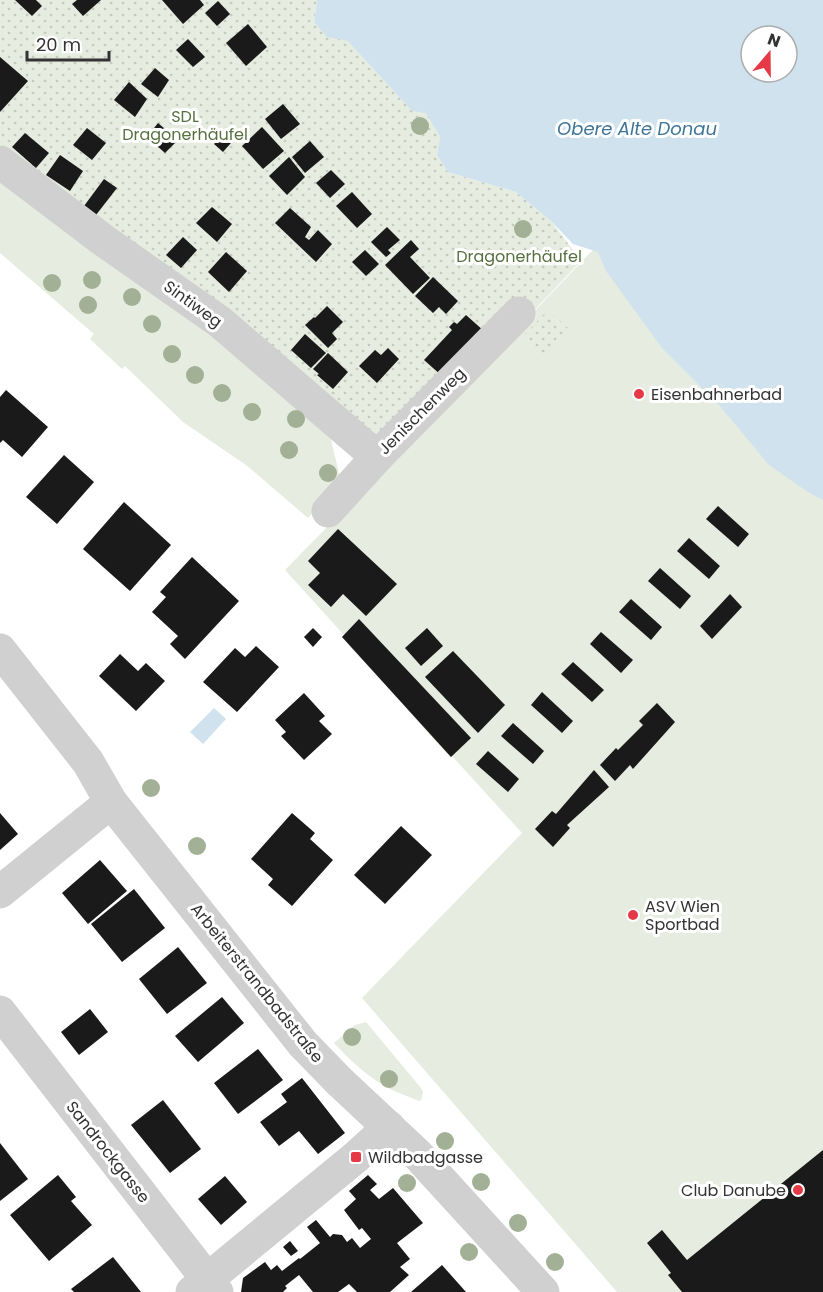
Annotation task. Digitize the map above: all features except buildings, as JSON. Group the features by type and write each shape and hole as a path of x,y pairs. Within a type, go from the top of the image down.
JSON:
{"street":[{"name":"Sintiweg","path":"0,162 103,240 220,322 377,457"},
{"name":"Jenischenweg","path":"328,511 377,457 519,313"},
{"name":"Arbeiterstrandbadstraße","path":"0,650 88,762 111,802 303,1044 416,1153 543,1292"},
{"path":"0,892 111,802"},
{"name":"Sandrockgasse","path":"0,1012 205,1288"},
{"path":"205,1288 389,1127"}],"green space":[{"name":"SDL Dragonerhäufel","path":"0,0 317,0 314,22 348,40 412,111 426,112 440,137 437,155 448,172 516,192 552,222 581,261 526,319 379,446 0,145"},
{"path":"823,166 823,1292 617,1292 362,998 522,833 452,756 450,757 285,570 609,233"},
{"path":"0,174 214,327 328,426 341,482 308,518 246,465 183,422 125,366 122,369 90,339 94,334 0,253"},
{"path":"548,310 568,328 543,354 523,336"},
{"path":"366,1022 421,1088 423,1092 421,1100 392,1090 376,1081 334,1043 355,1025"}],"water":[{"name":"Obere Alte Donau","path":"317,0 823,0 823,500 769,465 719,405 662,348 606,271 598,252 573,244 552,222 516,192 448,172 437,155 440,137 426,113 412,111 348,41 327,37 314,22"},
{"path":"214,708 226,719 203,744 190,732"}],"place":[{"name":"Eisenbahnerbad","path":"639,394"},
{"name":"ASV Wien Sportbad","path":"633,915"},
{"name":"Wildbadgasse","path":"356,1157"},
{"name":"Club Danube","path":"798,1190"}],"park label":[{"name":"Dragonerhäufel","path":"519,256"}]}
